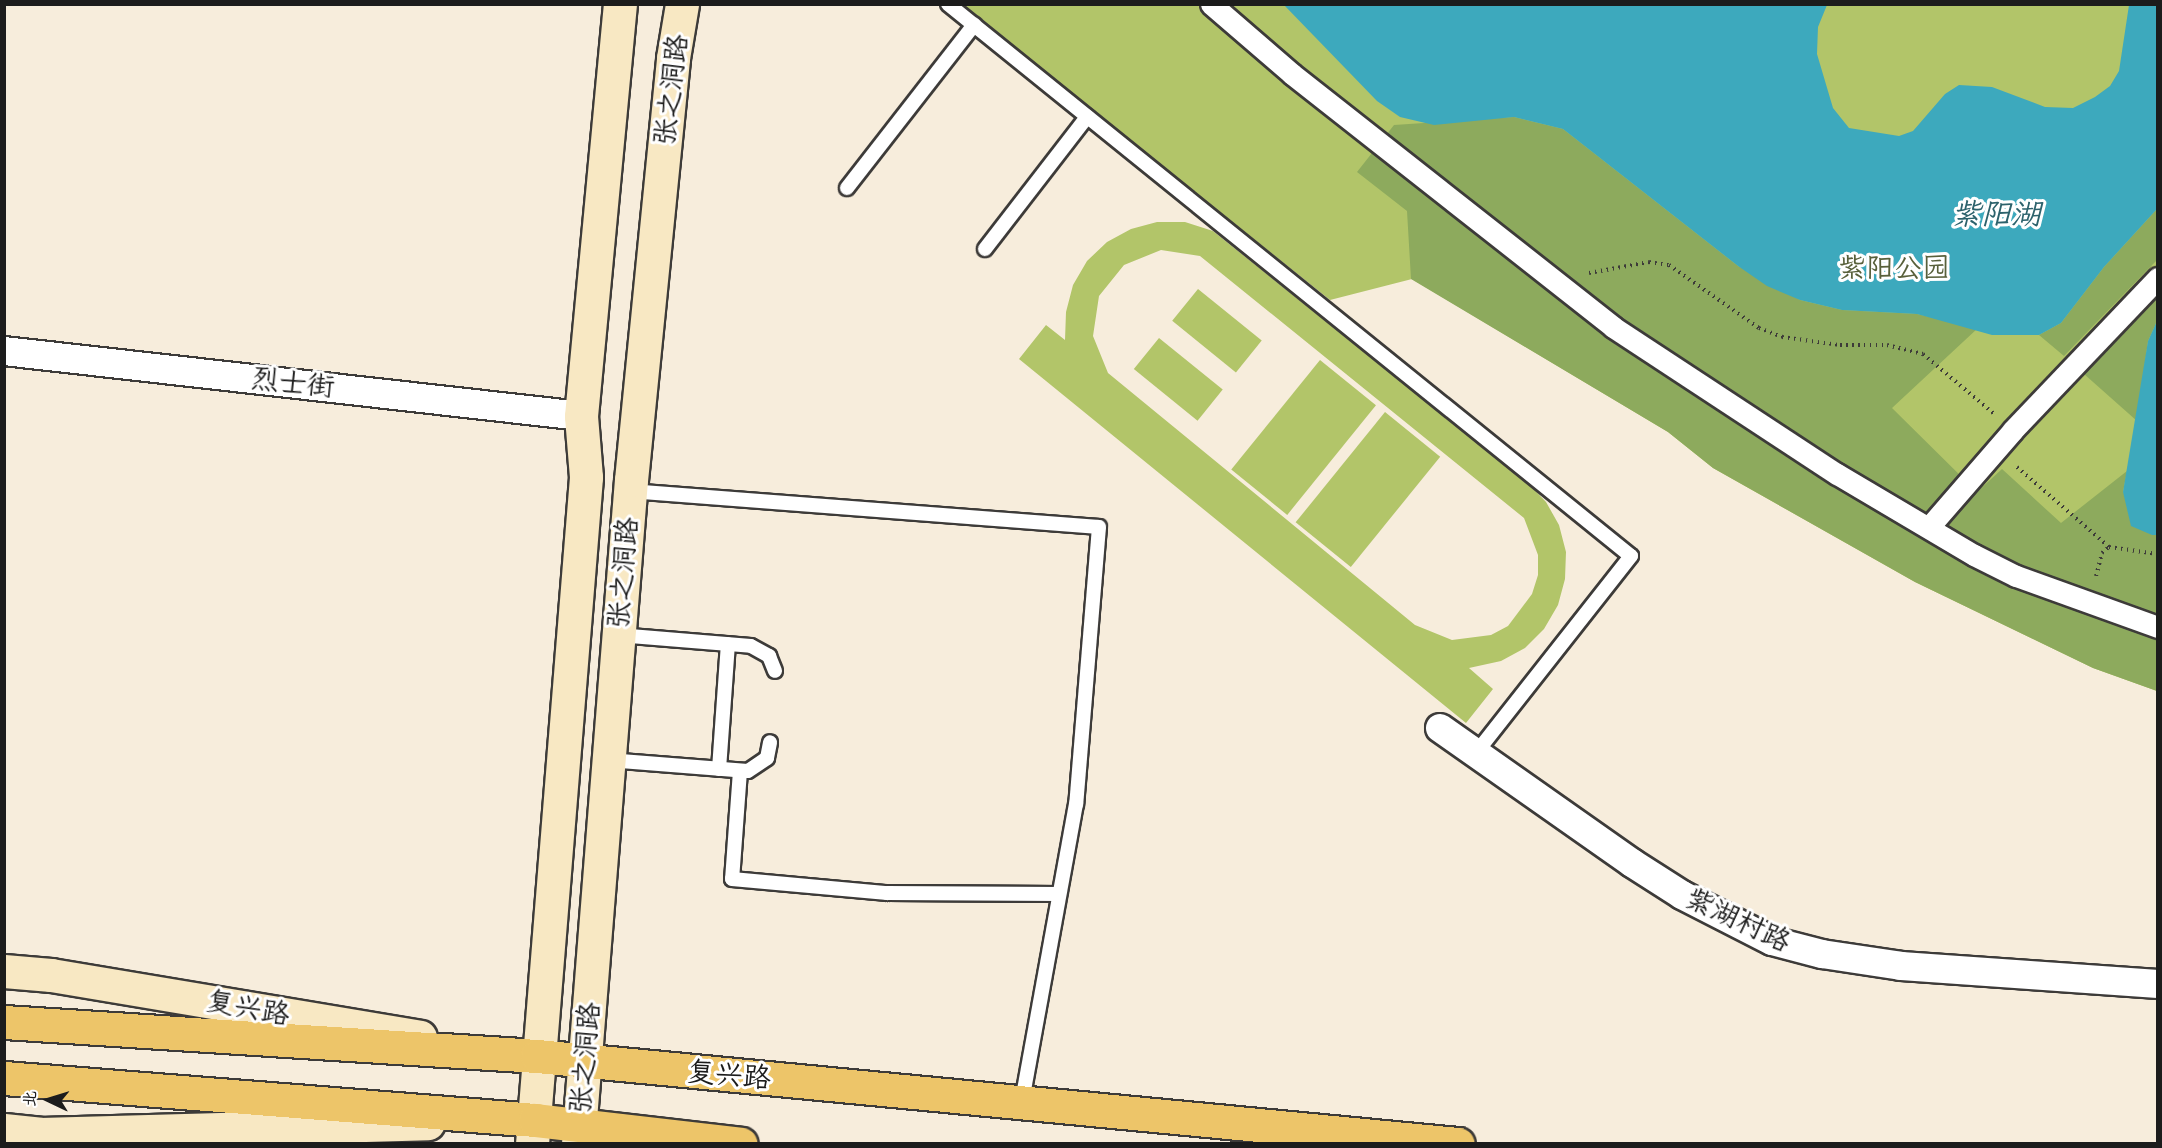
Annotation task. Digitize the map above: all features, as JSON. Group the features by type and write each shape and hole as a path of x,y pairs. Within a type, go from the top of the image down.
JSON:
{"main road":[{"name":"张之洞路","path":"534,1132 537,1056 586,477 581,416 620,4"},
{"name":"张之洞路","path":"578,1135 630,491 674,58 682,4"},
{"name":"复兴路","path":"4,971 51,975 537,1056 1458,1143"},
{"path":"4,1022 537,1056"},
{"path":"4,1078 534,1132 741,1143"},
{"path":"4,1131 40,1134 534,1132"}],"street":[{"path":"1211,4 1556,282 1632,339 1837,474 2016,576 2157,627"},
{"path":"1929,527 2013,430 2157,278"},
{"name":"烈士街","path":"4,351 581,416"},
{"name":"紫湖村路","path":"1440,728 1632,864 1682,895 1772,941 1822,954 1901,966 2157,984"}],"lane":[{"path":"948,4 1631,556 1475,754"},
{"path":"847,188 974,25"},
{"path":"985,249 1087,117"},
{"path":"630,491 1099,527 1077,793 1022,1102"},
{"path":"618,635 728,644 763,651 775,671"},
{"path":"719,769 728,644"},
{"path":"608,760 740,771 760,765 766,758 770,742"},
{"path":"740,771 732,879 887,893 1059,894"}],"path":[{"path":"1556,282 1622,265 1649,262 1669,265 1759,328 1782,338 1813,343 1887,345 1923,354 2013,430"},
{"path":"1996,449 2109,547 2157,554"},
{"path":"2089,603 2102,553 2109,547"}],"green space":[{"name":"紫阳公园","path":"961,5 2157,5 2157,691 2093,668 1915,582 1713,468 1668,432 1412,279 1330,300"},
{"path":"1514,117 1563,129 1738,266 1800,300 1842,310 1917,314 1978,328 1892,408 1977,492 2002,469 2061,523 2127,471 2123,492 2152,535 2157,535 2157,691 2093,668 1915,582 1713,468 1668,432 1411,279 1407,211 1357,172 1394,125"},
{"path":"2157,209 2157,260 2064,356 2039,335 2061,323 2104,267"},
{"path":"1157,222 1185,222 1213,231 1529,484 1546,502 1559,525 1566,552 1565,579 1558,605 1544,629 1525,648 1501,661 1469,668 1493,689 1466,723 1019,359 1046,325 1065,340 1066,312 1073,285 1087,261 1107,242 1131,229","holes":["1161,250 1200,256 1524,518 1538,555 1538,575 1532,594 1508,626 1491,635 1452,640 1415,625 1108,373 1093,336 1099,296 1124,265"]},
{"path":"1198,289 1262,341 1236,372 1172,321"},
{"path":"2157,297 2157,321 2148,341 2137,421 2084,374"},
{"path":"1159,338 1223,390 1198,421 1134,369"},
{"path":"1320,360 1376,405 1287,515 1231,470"},
{"path":"1385,412 1440,457 1351,567 1296,522"}],"water":[{"name":"紫阳湖","path":"1284,5 1827,5 1818,27 1817,54 1833,108 1849,128 1899,136 1913,131 1945,94 1959,85 1992,87 2045,107 2073,108 2095,97 2110,86 2119,71 2129,5 2157,5 2157,209 2104,267 2061,323 2039,335 1992,335 1917,314 1842,310 1800,300 1767,286 1738,266 1563,129 1514,117 1434,125 1400,117 1377,101"},
{"path":"2157,321 2158,535 2152,535 2131,526 2123,492 2148,341"}]}
